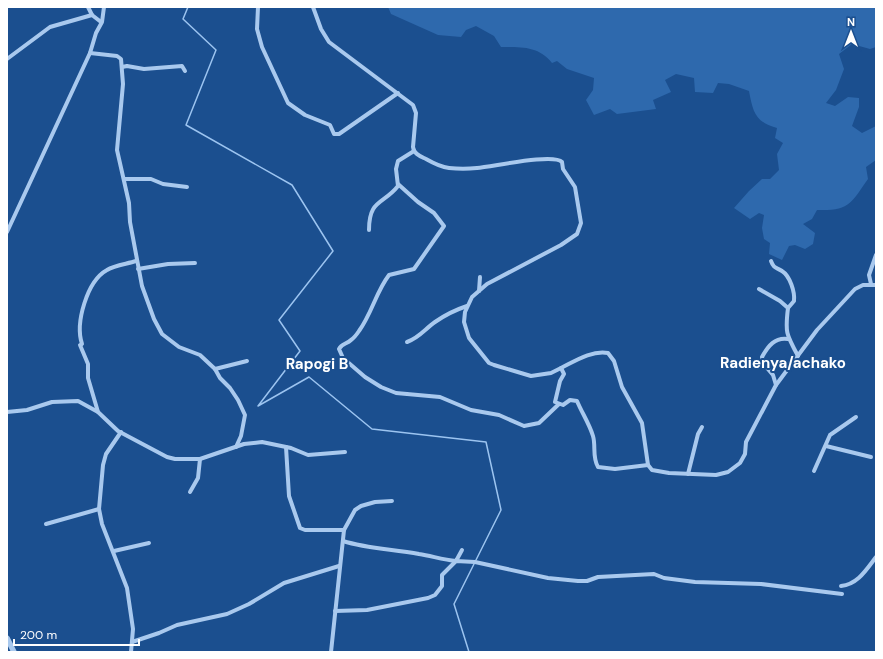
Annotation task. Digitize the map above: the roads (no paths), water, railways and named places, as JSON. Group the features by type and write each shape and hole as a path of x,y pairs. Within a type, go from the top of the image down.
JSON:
{"street":[{"path":"88,7 92,15 102,22"},
{"path":"7,232 90,53 96,33 102,22 104,7"},
{"path":"258,7 257,29 262,47 288,103 305,115 330,124 334,134 339,134 398,93"},
{"path":"313,7 321,29 329,42 398,93 415,109 414,151"},
{"path":"7,59 50,27 92,15"},
{"path":"90,53 116,56 121,59 123,84 117,150 129,203 128,214 136,261 154,320 162,334 179,347 200,355 215,369 220,378 234,394 244,412 241,436 236,447"},
{"path":"122,67 127,66 144,69 182,66 185,71"},
{"path":"414,151 398,161 396,169 398,184 410,193 418,202 434,213 444,226 443,230 429,245 414,269 389,275 382,285 375,303 360,330 352,340 340,346 339,349 343,358 364,377 381,387 396,393 440,397 471,410 499,415 524,426 539,423 559,404 563,405 570,400 576,401 589,424 594,440 595,462 598,467 615,469 648,465"},
{"path":"414,151 431,162 448,168 478,168 525,161 559,160 562,162 563,169 575,187 582,223 577,234 561,245 487,284 472,297 467,306 465,312 465,330 468,338 489,362 531,376 551,372 585,356 602,352 608,353 614,361 622,387 643,428 648,465 652,470 656,471 688,474 722,474 740,463 745,454 746,442 776,385 839,305 855,289 863,285 874,284 869,275 876,255"},
{"path":"124,179 151,179 163,184 187,187"},
{"path":"369,230 370,215 377,202 390,194 398,184"},
{"path":"98,412 89,382 88,364 81,345 79,326 90,289 98,276 108,269 136,261"},
{"path":"771,261 773,268 784,273 794,291 794,301 788,308 786,324 788,339 798,356"},
{"path":"138,269 168,264 195,263"},
{"path":"479,291 480,276"},
{"path":"758,289 788,308"},
{"path":"407,342 415,340 434,322 452,311 467,306"},
{"path":"776,385 773,375 763,363 762,357 772,343 781,338 788,339"},
{"path":"215,369 247,361"},
{"path":"559,404 554,399 564,374 561,368"},
{"path":"7,412 27,410 52,402 65,400 78,401 98,412 121,432 167,457 175,459 200,459 236,447 262,442 286,446 308,455 345,452"},
{"path":"814,471 814,467 826,446 830,435 856,417"},
{"path":"688,474 698,434 702,427"},
{"path":"121,432 106,454 103,465 99,509 102,524 128,588 133,629 131,652"},
{"path":"286,446 289,496 300,528 305,530 344,530"},
{"path":"826,446 871,457"},
{"path":"190,492 198,478 200,459"},
{"path":"331,652 344,530 356,510 361,506 375,502 392,501"},
{"path":"46,524 99,509"},
{"path":"343,542 358,546 420,554 456,561 475,562 548,578 587,581 598,577 654,574 664,578 695,582 761,584 842,594"},
{"path":"114,551 149,544"},
{"path":"335,611 367,610 428,598 435,595 442,586 442,574 456,561 462,550"},
{"path":"841,586 850,585 863,575 876,557"},
{"path":"132,642 177,625 214,618 233,612 284,583 339,566"},
{"path":"7,638 14,652"}],"waterway":[{"path":"188,7 183,19 216,50 186,125 292,185 333,251 279,320 300,351 258,406 309,377 372,429 486,442 501,510 476,560"},
{"path":"469,652 454,604 474,564"}],"district":[{"name":"Radienya/achako","path":"783,363"},
{"name":"Rapogi B","path":"317,364"}]}
